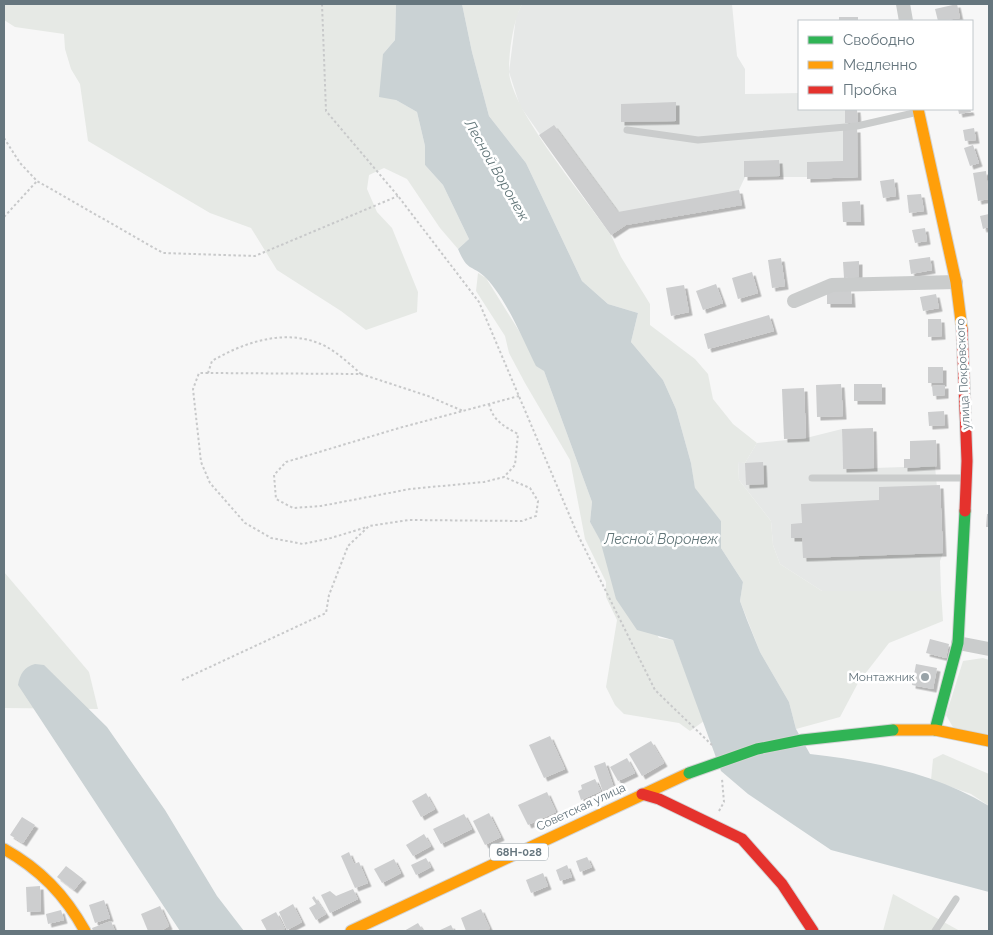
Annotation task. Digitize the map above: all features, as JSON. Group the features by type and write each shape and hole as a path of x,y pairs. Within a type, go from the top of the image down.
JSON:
{"street":[{"path":"904,4 906,20"},
{"name":"улица Покровского","path":"918,110 956,282 962,328 966,478 958,643 935,730"},
{"path":"794,301 832,285 956,282"},
{"path":"958,643 989,649"},
{"name":"Советская улица","path":"351,931 642,794 689,773 757,748 802,740 893,730 935,730 989,742"},
{"path":"642,794 659,799 709,825 730,832 756,853 782,884 813,931"},
{"path":"4,849 28,861 54,884 75,911 85,931"}],"lane":[{"path":"627,130 698,140 857,126 918,110"},
{"path":"812,478 966,478"},
{"path":"935,931 956,899"}],"path":[{"path":"322,4 326,112 398,196 479,302 577,532 655,690 714,748"},
{"path":"4,138 20,163 37,181 162,253 255,256 398,196"},
{"path":"4,217 37,181"},
{"path":"208,372 212,361 234,348 250,342 276,338 300,338 327,347 361,374"},
{"path":"463,411 428,396 361,374 208,372 199,373 193,389 200,462 210,483 245,523 271,538 303,544 332,538 370,526 409,520 522,521 536,516 538,501 530,488 504,477"},
{"path":"489,404 491,414 497,421 518,434 515,465 504,477 484,482 410,489 321,506 293,508 276,499 274,475 286,462 463,411 489,404 519,396"},
{"path":"182,680 326,613 329,595 348,546 370,526"},
{"path":"709,825 724,802 721,771"}],"shaded area":[{"path":"4,4 396,4 395,40 383,54 396,100 417,112 425,146 425,165 443,185 469,239 458,249 440,228 407,179 384,168 369,175 367,189 377,212 392,228 418,292 417,312 366,330 341,311 277,270 251,228 210,213 88,141 80,84 71,69 65,49 64,34 15,27 4,20"},
{"path":"462,4 522,4 512,36 509,71 513,88 522,108 551,154 611,235 621,257 650,304 650,325 695,359 708,374 713,399 733,424 757,443 745,463 738,462 739,480 771,521 773,545 780,564 822,591 941,591 943,621 889,643 858,683 840,717 796,729 789,702 760,652 740,601 743,582 721,548 721,521 695,489 691,463 676,409 663,380 631,342 638,313 608,304 582,281 526,163 489,116 472,52"},
{"path":"522,4 732,4 737,56 745,69 745,94 798,93 798,110 857,110 858,177 745,177 739,190 742,205 626,225 611,235 520,106 509,72 516,17"},
{"path":"478,273 486,278 544,371 592,502 590,522 659,638 673,640 704,721 690,731 679,723 624,714 615,705 606,687 617,620 606,597 606,582 585,539 570,460 509,353 505,336 476,291"},
{"path":"842,429 843,469 935,466 943,553 940,561 941,591 822,591 780,564 773,545 771,521 739,480 738,461 745,463 757,443 806,438"},
{"path":"4,572 89,672 98,709 4,708"},
{"path":"983,658 989,660 989,735 954,729 946,715 963,661"},
{"path":"943,754 989,774 989,806 971,794 931,780 933,759"},
{"path":"893,894 960,931 883,931"}],"water":[{"name":"Лесной Воронеж","path":"396,4 462,4 472,52 489,116 526,163 582,281 608,304 638,313 631,342 663,380 676,409 691,463 695,488 721,521 721,548 743,582 740,601 747,620 760,652 789,702 796,729 810,754 857,760 902,770 947,785 989,806 989,892 831,850 748,794 721,771 673,640 637,630 616,599 600,540 590,522 592,502 544,371 536,366 514,320 494,287 486,278 465,262 458,249 469,239 443,185 425,165 425,146 417,112 396,100 379,97 383,54 395,40"},
{"path":"35,664 44,665 107,727 165,810 217,896 244,931 180,931 18,685 23,672"}],"building":[{"path":"957,4 960,18 938,20 935,9"},
{"path":"839,17 858,17 858,20 839,20"},
{"path":"676,102 676,121 621,122 621,104"},
{"path":"845,110 857,110 858,123 845,123"},
{"path":"958,110 970,110 971,112 959,114"},
{"path":"554,125 618,212 739,190 742,205 626,225 611,235 539,135"},
{"path":"974,128 976,140 965,141 963,130"},
{"path":"843,129 857,129 858,177 807,179 807,162 843,161"},
{"path":"973,145 979,163 970,166 964,148"},
{"path":"779,160 780,176 744,177 744,161"},
{"path":"986,171 989,199 978,201 973,173"},
{"path":"894,179 896,196 883,198 880,181"},
{"path":"921,194 924,211 909,213 907,195"},
{"path":"860,201 861,222 843,222 842,202"},
{"path":"989,214 989,227 983,229 980,216"},
{"path":"925,228 927,241 915,243 912,230"},
{"path":"930,257 932,270 911,274 909,260"},
{"path":"781,258 785,286 772,288 768,260"},
{"path":"859,261 859,277 844,278 843,262"},
{"path":"752,272 758,293 738,299 732,278"},
{"path":"716,284 723,303 703,310 696,291"},
{"path":"684,285 689,312 671,316 666,288"},
{"path":"851,290 852,304 827,304 827,291"},
{"path":"936,294 939,308 923,311 920,297"},
{"path":"769,315 774,331 708,349 704,334"},
{"path":"928,319 941,319 942,336 928,337"},
{"path":"928,367 943,367 943,383 928,383"},
{"path":"841,384 843,416 817,417 816,385"},
{"path":"854,384 882,384 882,401 854,401"},
{"path":"945,385 945,395 933,396 932,386"},
{"path":"804,388 806,438 784,439 782,389"},
{"path":"944,411 945,425 929,426 928,412"},
{"path":"873,428 874,468 843,469 842,429"},
{"path":"936,440 937,466 904,468 904,459 910,459 910,441"},
{"path":"763,462 764,484 746,485 745,463"},
{"path":"940,485 943,553 803,558 802,538 791,538 791,524 802,523 801,504 879,500 879,487"},
{"path":"987,514 989,514 989,527 986,527"},
{"path":"930,639 949,644 946,658 926,653"},
{"name":"Монтажник","path":"916,664 937,668 933,689 912,685"},
{"path":"550,736 565,769 544,778 529,745"},
{"path":"651,741 664,763 642,776 629,754"},
{"path":"627,758 635,773 618,781 610,767"},
{"path":"605,762 614,788 603,792 594,766"},
{"path":"595,779 601,791 581,800 578,791 582,789 581,785"},
{"path":"547,792 556,812 528,825 518,805"},
{"path":"426,793 435,809 421,817 412,801"},
{"path":"489,813 501,837 485,845 473,821"},
{"path":"464,814 472,829 441,844 433,829"},
{"path":"22,817 35,825 23,843 10,835"},
{"path":"424,834 431,846 413,856 406,845"},
{"path":"349,852 354,864 359,862 368,883 355,888 341,856"},
{"path":"587,857 592,867 580,872 576,861"},
{"path":"426,858 431,867 416,875 411,865"},
{"path":"394,859 401,873 382,883 374,869"},
{"path":"567,865 572,877 560,881 556,870"},
{"path":"66,866 83,879 74,890 57,877"},
{"path":"543,873 548,886 531,893 526,880"},
{"path":"40,886 41,911 27,912 26,887"},
{"path":"353,889 358,899 330,913 321,895 330,891 336,896"},
{"path":"314,896 326,914 316,920 309,908 316,904 312,898"},
{"path":"104,900 110,918 95,923 89,905"},
{"path":"293,904 302,922 287,930 279,912"},
{"path":"160,906 169,926 161,931 148,931 141,914"},
{"path":"481,909 490,929 466,931 461,918"},
{"path":"61,910 64,920 48,924 46,914"},
{"path":"276,912 285,929 267,931 261,920"},
{"path":"111,921 115,931 93,931 92,928"},
{"path":"418,923 423,931 404,931"},
{"path":"451,925 454,931 438,931"}],"traffic: fast":[{"path":"935,730 958,643 965,511"},
{"path":"689,773 757,749 802,740 893,730"}],"traffic: slow":[{"path":"918,110 956,282 962,329"},
{"path":"893,730 935,730 989,741"},
{"path":"351,931 689,773"},
{"path":"4,849 29,865 50,884 69,906 85,931"}],"traffic: jam":[{"path":"962,329 967,461 965,511"},
{"path":"642,794 659,799 742,839 782,884 813,931"}],"place":[{"name":"Монтажник","path":"925,677"}]}
